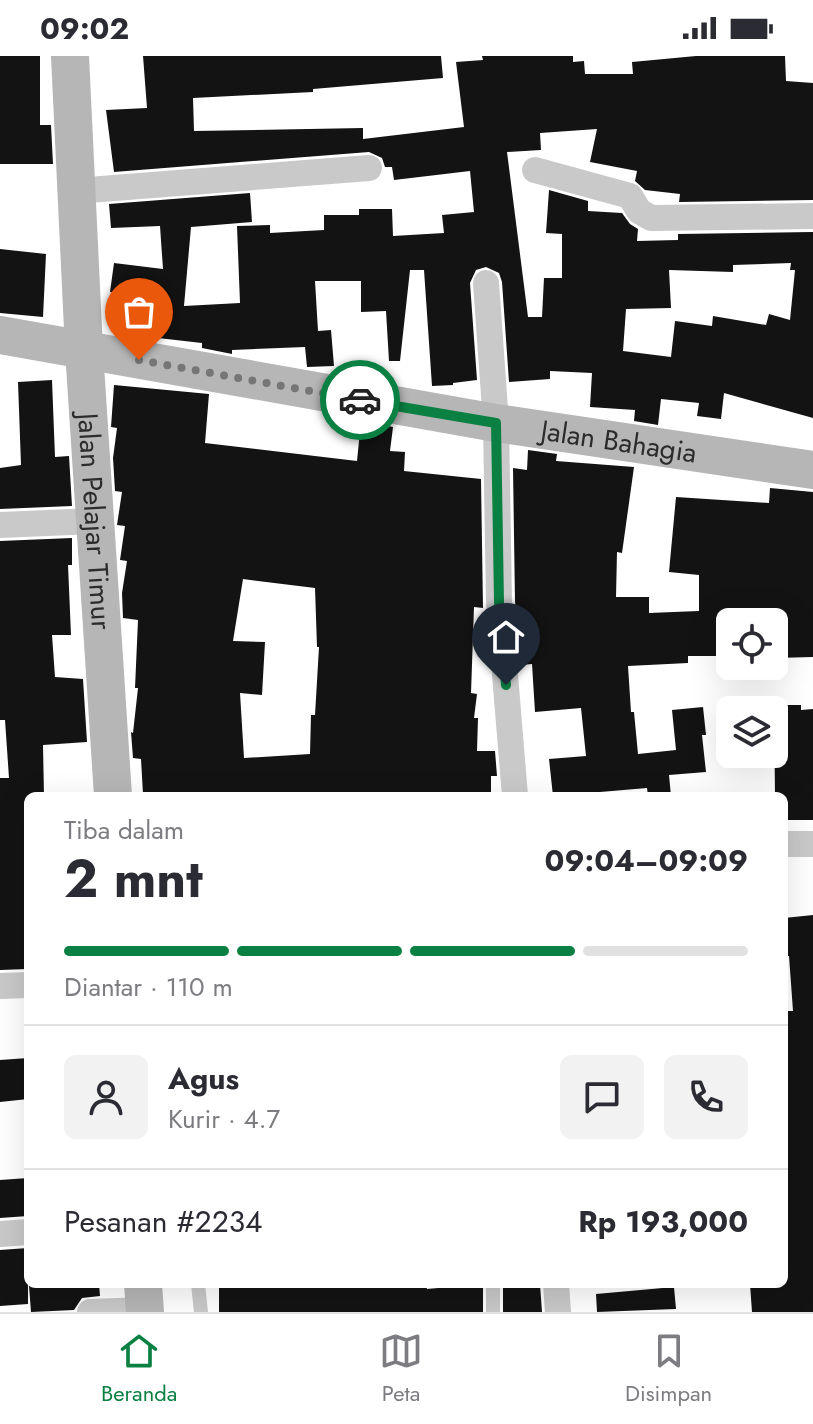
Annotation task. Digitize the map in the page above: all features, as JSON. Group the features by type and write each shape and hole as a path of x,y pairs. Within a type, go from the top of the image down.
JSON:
{"main road":[{"name":"Jalan Pelajar Timur","path":"70,56 84,350 113,792"},
{"name":"Jalan Bahagia","path":"0,335 496,423 813,470"}],"street":[{"path":"76,191 369,168"},
{"path":"535,170 630,196 639,211 651,218 813,216"},
{"path":"486,283 496,423 499,602 515,792"},
{"path":"0,525 95,521"},
{"path":"788,844 813,844"},
{"path":"0,986 24,985"},
{"path":"0,1234 24,1232"},
{"path":"556,1288 558,1312"},
{"path":"90,1312 144,1302"}],"lane":[{"path":"198,1288 201,1312"},
{"path":"493,1288 493,1312"}],"building":[{"path":"0,56 40,56 40,125 51,125 53,164 0,164"},
{"path":"143,56 441,56 443,78 313,89 313,92 193,98 194,131 363,128 363,139 464,127 456,62 483,60 482,56 573,56 573,62 584,61 585,74 633,74 632,62 696,56 785,56 786,81 813,83 813,200 679,202 680,194 645,190 635,181 637,171 590,162 597,129 540,133 541,150 507,152 528,317 542,317 544,278 562,278 562,234 546,233 549,190 588,201 588,211 622,213 638,229 637,241 678,240 678,234 813,232 813,418 724,393 721,419 697,416 699,403 661,399 658,425 634,421 635,410 590,407 592,373 550,371 550,379 509,382 502,282 499,273 486,267 476,270 470,283 477,380 453,385 432,386 424,270 410,270 400,361 389,361 386,311 361,312 361,281 315,281 318,331 331,330 334,366 307,367 305,347 232,350 232,354 202,348 202,343 114,333 119,293 110,292 114,263 163,269 160,226 111,228 109,204 250,193 252,222 191,227 184,306 240,303 237,226 270,225 270,233 324,230 324,215 359,215 359,209 392,209 393,236 444,233 442,215 474,212 470,171 394,180 392,167 385,167 382,158 369,152 114,172 106,110 147,108","holes":["791,263 790,270 795,270 790,320 769,314 766,325 713,316 712,326 675,321 671,357 623,351 626,309 671,308 669,270 733,272 733,265"]},
{"path":"0,249 46,254 43,317 0,313"},
{"path":"52,380 55,457 69,456 72,506 0,509 0,468 21,465 18,382"},
{"path":"114,385 209,394 205,443 357,461 361,421 393,427 390,451 405,452 404,471 481,479 483,608 474,607 471,693 477,694 474,718 478,718 477,751 495,751 497,776 491,776 491,792 143,792 141,759 133,758 131,732 138,688 135,688 138,620 123,618 122,593 127,561 120,560 125,526 117,525 122,492 115,491 113,458 117,428 111,427","holes":["243,579 315,588 315,715 311,715 310,754 244,758 240,693 262,695 265,642 233,641"]},
{"path":"528,450 557,454 556,461 634,467 622,553 617,552 616,597 649,597 649,613 699,611 699,575 669,572 676,497 769,503 770,488 813,492 813,657 788,658 788,608 716,608 716,656 688,656 688,663 628,666 638,754 676,750 672,710 703,707 706,772 669,775 671,792 648,792 647,788 553,792 549,759 586,756 581,708 535,712 532,664 521,665 515,601 513,468 527,470"},
{"path":"72,538 72,565 68,565 71,635 52,635 55,677 83,679 87,742 43,745 44,792 24,792 24,969 0,970 0,778 9,778 5,720 0,720 0,541"},
{"path":"788,705 801,705 801,710 813,709 813,820 788,820 788,792 775,792 775,768 788,768"},
{"path":"813,915 813,1312 752,1312 750,1288 788,1288 788,1011 793,1011 788,918"},
{"path":"24,1058 24,1099 0,1102 0,1060"},
{"path":"24,1178 24,1216 0,1218 0,1180"},
{"path":"24,1248 24,1288 28,1288 28,1304 0,1306 0,1250"},
{"path":"29,1288 99,1288 100,1296 82,1298 74,1310 31,1312"},
{"path":"219,1288 483,1288 483,1312 219,1312"},
{"path":"503,1288 540,1288 542,1312 503,1312"},
{"path":"674,1288 676,1309 597,1312 596,1294"}],"way so far":[{"path":"139,360 360,400"}],"route":[{"path":"360,400 496,423 499,602 506,685"}]}
